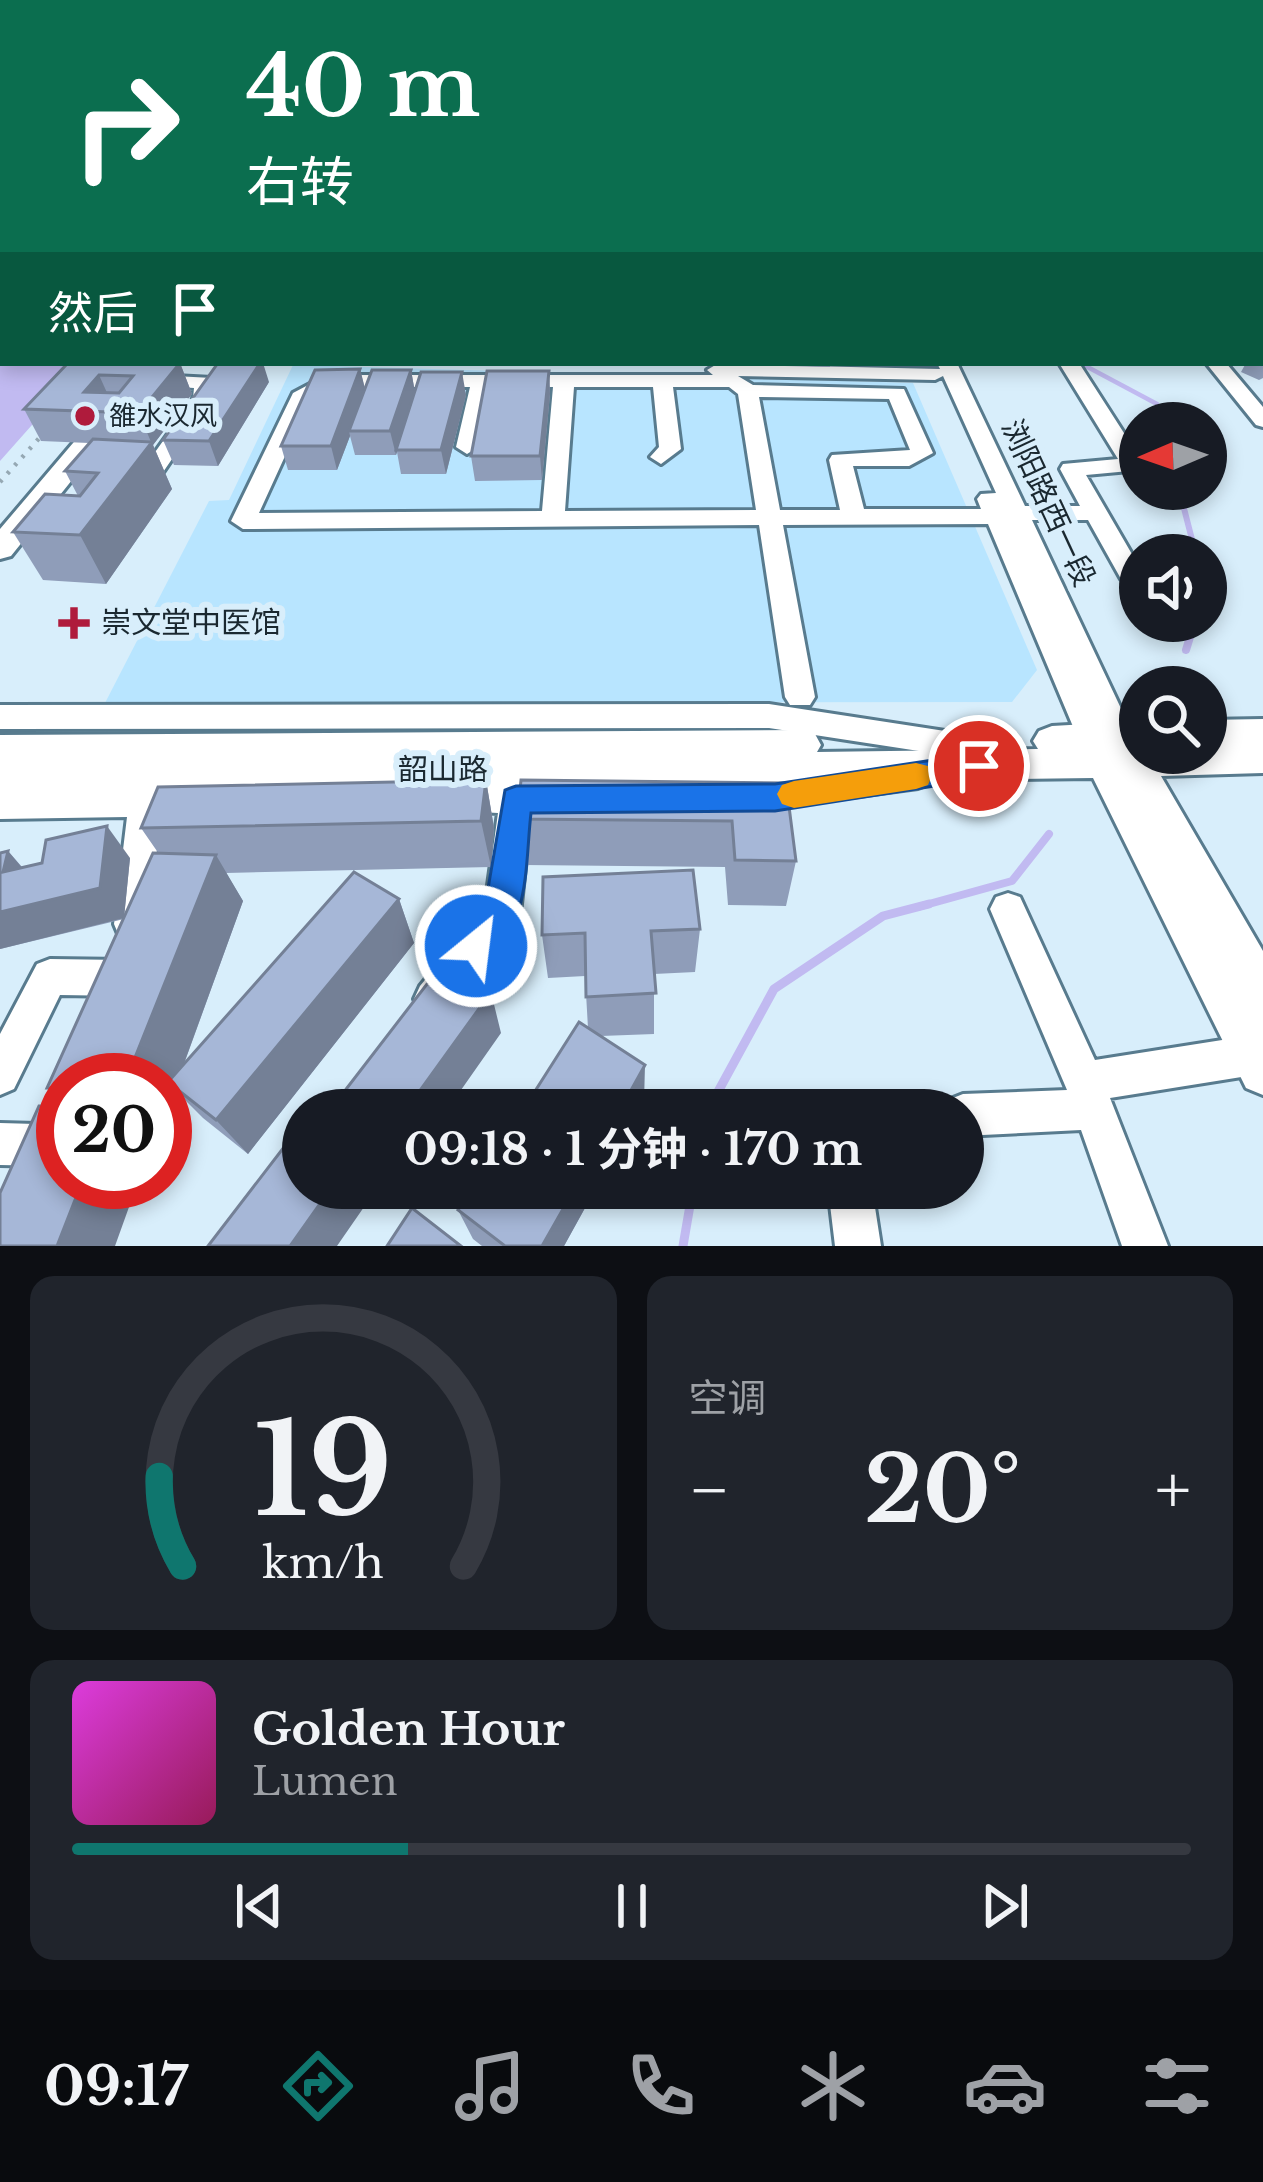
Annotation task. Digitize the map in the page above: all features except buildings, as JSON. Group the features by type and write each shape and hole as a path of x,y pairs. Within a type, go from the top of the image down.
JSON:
{"main road":[{"path":"0,549 84,475 147,372"},
{"path":"1227,735 1263,734"},
{"path":"1118,746 1263,995"},
{"path":"1118,746 1259,1063"},
{"name":"韶山路","path":"348,758 969,756 1118,746 1263,758"},
{"path":"0,750 348,758"},
{"path":"0,777 348,758"}],"street":[{"path":"1096,514 1006,514 854,517 243,521 304,393 327,381 638,366 937,367 1006,514 1118,746"},
{"path":"1071,366 1133,465 1070,469 1119,554"},
{"path":"1218,366 1263,421"},
{"path":"84,475 149,476 203,399 205,382 147,372"},
{"path":"490,373 564,381 733,381 748,391 897,393 922,454 909,459 840,460 854,517"},
{"path":"467,447 490,373"},
{"path":"554,519 564,381"},
{"path":"661,457 670,449 662,381"},
{"path":"748,391 800,698"},
{"path":"0,717 769,716 969,756"},
{"path":"0,805 775,797 969,756"},
{"path":"416,1020 502,913 516,800"},
{"path":"104,1019 123,978 146,803"},
{"path":"1008,909 1089,1096 1145,1246"},
{"path":"0,1075 50,977 123,978"},
{"path":"984,1112 1259,1063"},
{"path":"0,1144 36,1145"},
{"path":"853,1209 858,1246"}],"path":[{"path":"0,482 44,432"}],"shaded area":[{"path":"0,366 84,366 0,461"},
{"path":"293,366 913,383 1037,670 1012,702 105,703 209,501 229,500"}],"waterway":[{"path":"1086,366 1153,402"},
{"path":"1184,510 1191,534"},
{"path":"1186,650 1188,642"},
{"path":"926,905 1012,881 1049,834"},
{"path":"719,1089 774,989 883,916 926,905"},
{"path":"918,907 926,905"},
{"path":"683,1246 689,1209"}],"slow traffic":[{"path":"794,794 916,776"}],"place":[{"name":"雒水汉风","path":"85,416"},
{"name":"崇文堂中医馆","path":"74,623"}],"route":[{"path":"476,946 502,913 516,800 775,797 979,766"}]}
